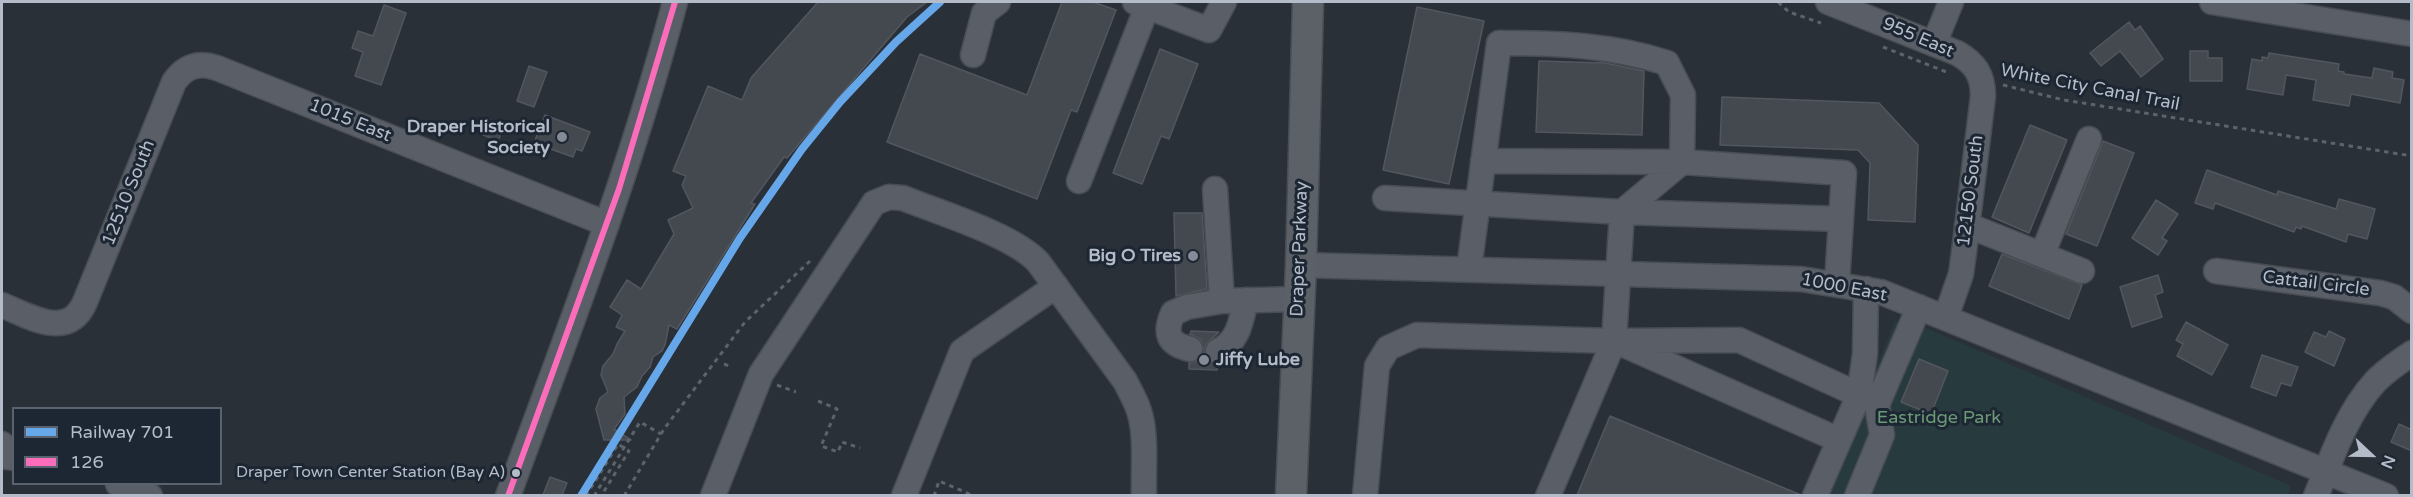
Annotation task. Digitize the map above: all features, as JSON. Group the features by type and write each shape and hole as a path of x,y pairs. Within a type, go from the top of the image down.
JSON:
{"main road":[{"name":"Draper Parkway","path":"1291,495 1301,265 1308,2"}],"street":[{"path":"508,495 607,224 646,107 675,2"},
{"path":"973,55 984,13 998,2"},
{"path":"1079,181 1141,4 1209,30 1224,2"},
{"path":"1934,44 1951,2"},
{"path":"2212,2 2412,34"},
{"name":"955 East","path":"1836,9 1956,53 1978,73"},
{"path":"1468,269 1499,43 1562,43 1644,55 1667,63 1683,95 1682,162 1622,212 1614,341 1548,495"},
{"name":"1015 East","path":"192,67 200,65 217,68 607,224"},
{"name":"12510 South","path":"2,305 50,324 67,321 78,314 85,302 174,82 178,75 192,67"},
{"name":"12150 South","path":"1946,317 1961,274 1983,96 1978,73"},
{"path":"2042,255 2089,139"},
{"path":"1483,161 1682,162 1844,173 1837,283"},
{"path":"1215,189 1239,331 1229,346 1218,351"},
{"path":"713,495 761,374 874,203 890,197 903,198 1011,241 1028,251 1125,381 1140,412 1144,495"},
{"path":"1385,198 1622,212 1841,219"},
{"path":"1967,225 2082,271"},
{"name":"1000 East","path":"1301,265 1801,279 1866,289 1946,317 2386,495"},
{"name":"Cattail Circle","path":"2216,271 2380,293 2394,297 2412,311"},
{"path":"904,495 962,351 1056,286"},
{"path":"1815,495 1859,394 1865,354 1866,289"},
{"path":"1190,349 1177,346 1170,338 1168,324 1173,313 1201,303 1299,299"},
{"path":"1857,495 1882,435 1877,405 1919,307"},
{"path":"1365,495 1377,366 1388,348 1417,335 1614,341 1740,340 1859,394"},
{"path":"1614,341 1839,440"},
{"path":"2316,495 2360,402 2376,381 2412,353"},
{"path":"123,485 150,495"}],"path":[{"path":"1779,2 1789,12 1836,9"},
{"name":"White City Canal Trail","path":"1876,45 1925,66 1978,73 2064,100 2412,156"},
{"path":"624,495 662,434 745,322 810,261"},
{"path":"724,364 732,367"},
{"path":"772,383 796,392"},
{"path":"818,401 837,409 821,446 838,452 842,442 860,448"},
{"path":"594,495 640,422 662,434"},
{"path":"586,495 618,444 629,451 601,495"},
{"path":"934,495 939,481 974,495"}],"green space":[{"name":"Eastridge Park","path":"1895,321 1926,328 2291,486 2288,496 1825,496"}],"building":[{"path":"818,2 927,2 907,17 787,158 784,157 751,203 755,204 677,329 669,325 662,351 653,357 650,367 642,376 637,387 624,397 625,414 614,429 631,440 604,440 596,409 600,398 608,392 601,375 603,366 613,354 625,331 616,327 622,315 610,307 627,280 641,289 674,234 668,220 693,208 682,185 686,176 673,171 708,86 742,100 751,78"},
{"path":"1062,2 1093,2 1116,10 1077,112 1071,110 1037,199 887,142 920,54 1027,95"},
{"path":"384,5 406,13 381,85 355,76 363,52 352,48 358,31 373,36"},
{"path":"1417,7 1484,21 1449,184 1383,170"},
{"path":"2129,22 2135,30 2140,26 2163,59 2141,77 2120,51 2101,66 2090,53"},
{"path":"1160,49 1198,64 1169,139 1161,136 1142,184 1113,173"},
{"path":"2190,51 2208,51 2208,58 2222,58 2222,81 2190,81"},
{"path":"2269,53 2339,64 2338,71 2344,74 2372,78 2374,68 2393,72 2392,78 2404,80 2400,103 2351,94 2349,106 2313,100 2316,80 2286,75 2283,95 2247,89 2252,59 2262,61 2262,57 2268,58"},
{"path":"1539,61 1605,63 1644,71 1642,135 1536,132"},
{"path":"529,66 547,72 534,107 517,101"},
{"path":"1722,97 1879,103 1918,145 1915,222 1868,220 1870,163 1858,150 1720,145"},
{"name":"Draper Historical Society","path":"545,115 590,132 582,151 576,149 573,157 534,143"},
{"path":"487,119 504,126 498,141 481,134"},
{"path":"2030,125 2067,140 2029,233 1992,217"},
{"path":"2103,141 2134,153 2097,246 2066,234"},
{"path":"2207,170 2277,195 2278,191 2336,209 2339,199 2375,209 2367,239 2348,234 2346,242 2302,226 2301,229 2296,227 2294,232 2215,203 2213,209 2195,203"},
{"path":"2156,200 2178,214 2162,238 2167,241 2158,255 2132,238"},
{"name":"Big O Tires","path":"1174,213 1202,213 1207,289 1176,296"},
{"path":"2002,254 2082,285 2069,319 1989,286"},
{"path":"2158,275 2163,292 2155,295 2162,317 2132,327 2120,287"},
{"path":"2186,322 2228,345 2212,375 2177,356 2183,344 2176,340"},
{"path":"1191,331 1219,332 1206,344 1204,351 1206,359 1218,365 1217,370 1189,369 1189,363 1199,360 1204,352 1201,340 1190,334"},
{"path":"2329,331 2345,339 2334,366 2305,352 2314,332 2326,337"},
{"path":"2262,355 2298,367 2291,386 2281,383 2276,396 2251,387"},
{"path":"1919,359 1948,371 1931,414 1901,402"},
{"path":"1610,416 1801,495 1577,495"},
{"path":"2399,424 2412,430 2412,451 2391,442"},
{"path":"550,477 567,483 562,495 543,495"}],"rail line":[{"name":"701","path":"581,496 740,238 802,149 840,102 896,42 940,2"}],"transit line":[{"name":"126","path":"508,496 619,189 675,2"}],"place":[{"name":"Draper Historical Society","path":"562,137"},
{"name":"Big O Tires","path":"1193,256"},
{"name":"Jiffy Lube","path":"1204,360"},
{"name":"Draper Town Center Station (Bay A)","path":"516,473"}]}
